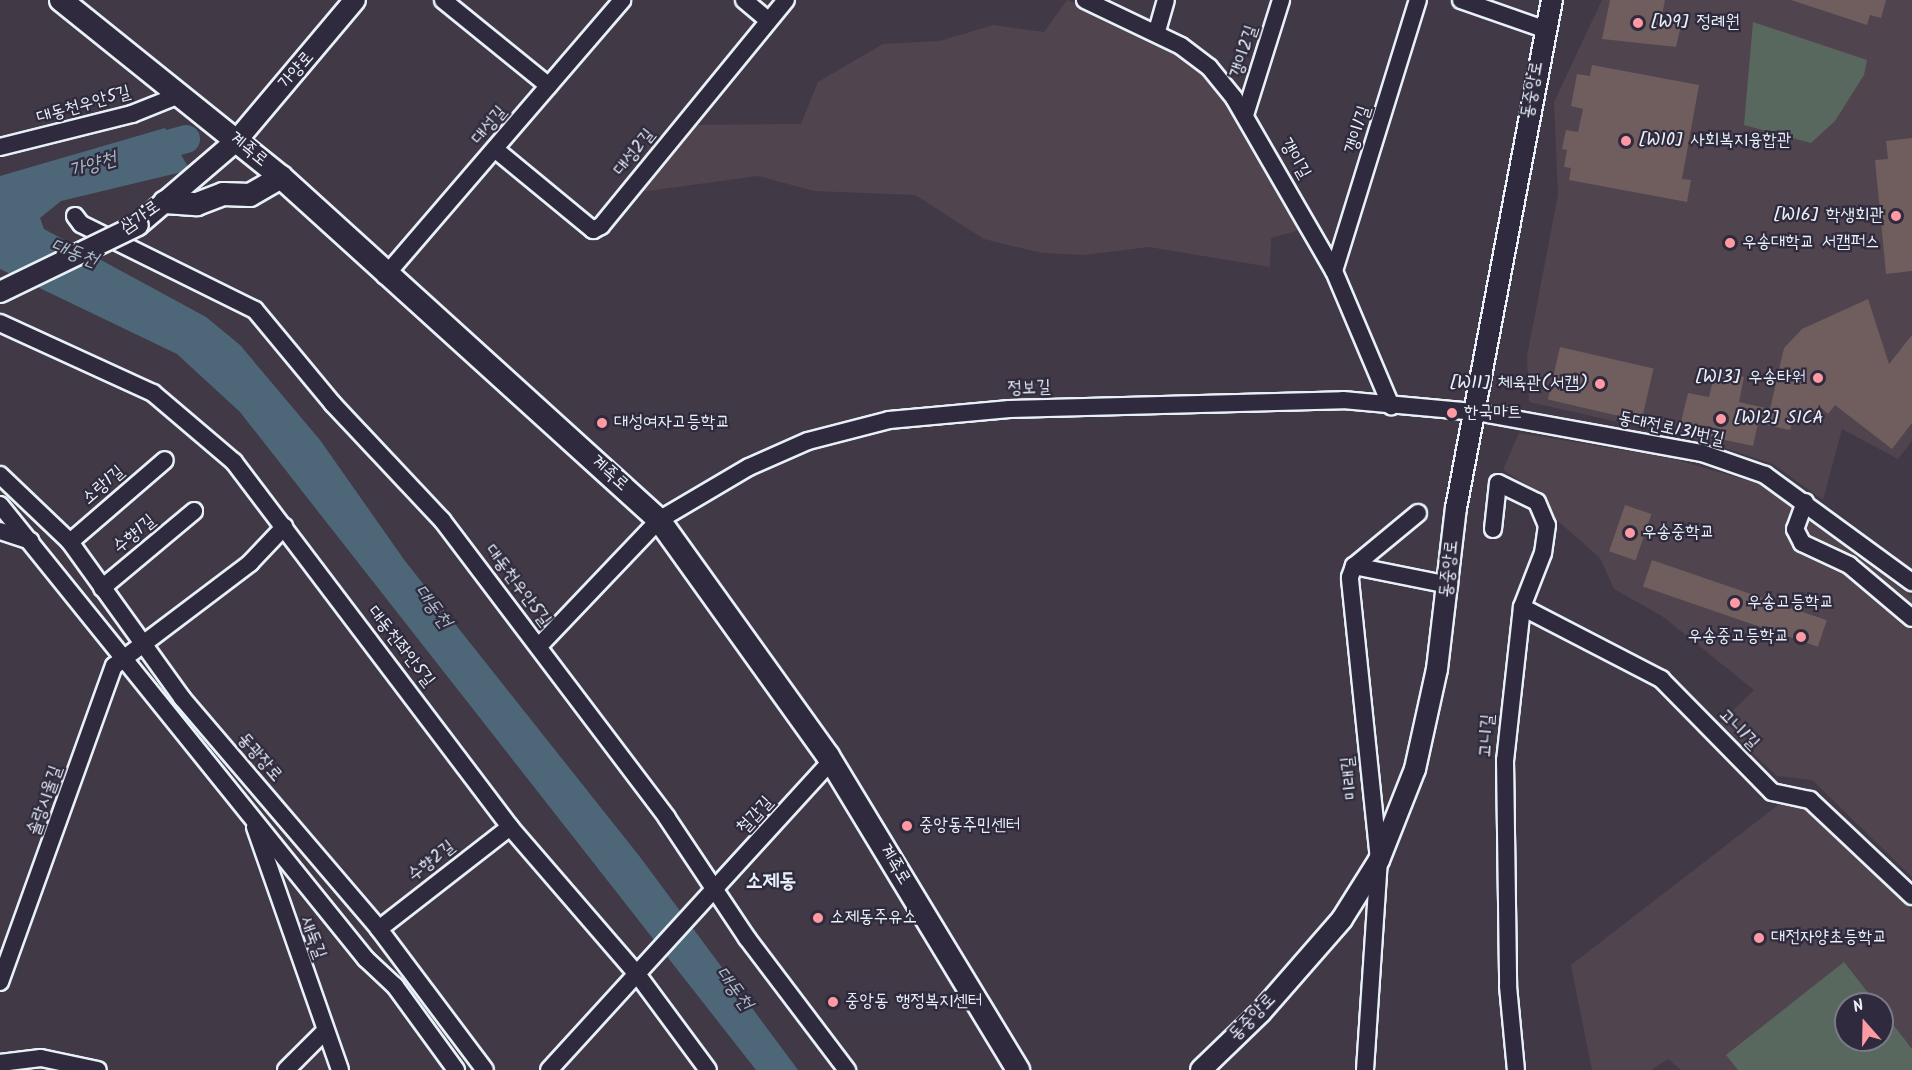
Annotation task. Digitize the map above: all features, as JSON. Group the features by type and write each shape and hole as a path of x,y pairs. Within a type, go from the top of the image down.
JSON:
{"main road":[{"name":"계족로","path":"61,0 177,96 237,140 282,177 385,276 659,520 831,761 1018,1070"},
{"path":"165,202 197,204 223,194 250,195 282,177"}],"street":[{"name":"가양로","path":"237,140 355,0"},
{"name":"대성길","path":"385,276 496,150 622,0"},
{"path":"744,0 768,20"},
{"name":"대성2길","path":"496,150 593,230 598,228 786,0"},
{"name":"갱이길","path":"1085,0 1157,31 1209,67 1245,115 1334,271 1391,406"},
{"path":"1157,31 1166,0"},
{"name":"갱이2길","path":"1245,115 1281,0"},
{"name":"갱이1길","path":"1334,271 1418,0"},
{"path":"1461,0 1544,29"},
{"name":"동중앙로","path":"1201,1070 1261,1012 1342,919 1379,860 1415,769 1449,585 1456,508 1476,412 1544,29 1552,0"},
{"path":"449,2 549,86"},
{"name":"대동천우안5길","path":"0,147 132,114 177,96"},
{"name":"삼가로","path":"0,292 138,225 237,140"},
{"name":"대동천우안5길","path":"75,216 81,224 255,310 325,396 442,520 539,646 712,893 847,1070"},
{"name":"대동천좌안5길","path":"0,323 153,393 234,462 510,827 640,971 708,1070"},
{"name":"정보길","path":"539,646 659,520 693,496 808,441 917,416 1305,401 1422,409"},
{"name":"동대전로131번길","path":"1422,409 1476,412 1702,453 1766,475 1912,582"},
{"name":"소랑1길","path":"70,542 165,460"},
{"name":"동광장로","path":"0,475 70,542 182,698 379,929 485,1070"},
{"name":"고니길","path":"1493,529 1498,483 1537,502 1547,525 1544,554 1522,607 1505,760 1508,986 1516,1070"},
{"path":"1805,502 1795,529 1802,543 1849,565 1912,618"},
{"path":"0,505 32,541 366,958 395,986 456,1070"},
{"name":"수향1길","path":"102,588 194,512"},
{"path":"1354,566 1418,513"},
{"name":"솔랑시울길","path":"0,982 114,666 250,563 284,527"},
{"path":"0,531 32,541"},
{"path":"1354,566 1449,585"},
{"name":"미래길","path":"1354,566 1350,600 1379,860 1365,1070"},
{"name":"고니1길","path":"1522,607 1661,679 1772,792 1810,800 1912,896"},
{"name":"철갑길","path":"640,971 831,761"},
{"name":"새둑길","path":"252,818 340,1070"},
{"name":"수향2길","path":"379,929 510,827"},
{"path":"549,1070 640,971"},
{"path":"286,1070 325,1031"},
{"path":"0,1063 41,1058 98,1070"}],"shaded area":[{"path":"1067,0 1154,37 1208,72 1251,133 1300,230 1271,238 1270,267 1149,247 1083,255 1042,253 984,239 915,195 814,191 758,176 640,192 693,125 801,124 818,82 883,44 940,41 993,25 1044,32"},
{"name":"우송대학교 서캠퍼스","path":"1602,0 1912,0 1912,441 1898,459 1842,429 1823,500 1773,464 1704,441 1529,402 1527,356 1558,195 1554,102"},
{"name":"우송중고등학교","path":"1519,433 1670,458 1760,484 1912,597 1912,877 1812,780 1777,776 1720,723 1754,690 1662,616 1614,589 1600,558 1557,520 1540,493 1503,470"},
{"name":"대전자양초등학교","path":"1782,802 1809,806 1881,870 1912,911 1912,1070 1681,1070 1668,1059 1651,1070 1592,1070 1571,965"}],"green space":[{"path":"1753,22 1867,60 1864,75 1835,121 1811,143 1744,125"},
{"path":"1844,962 1868,992 1834,992 1834,1052 1894,1052 1894,1026 1912,1049 1912,1070 1738,1070 1726,1055"}],"water":[{"name":"대동천","path":"165,128 190,170 61,201 40,218 44,229 206,317 240,345 320,440 405,561 640,857 798,1070 756,1070 240,412 177,354 0,269 0,176"}],"building":[{"name":"[W9] 정례원","path":"1610,0 1665,0 1661,21 1681,25 1676,47 1602,39"},
{"path":"1791,0 1886,0 1881,18 1870,15 1867,25"},
{"name":"[W10] 사회복지융합관","path":"1592,65 1699,85 1682,179 1691,180 1687,202 1569,180 1571,168 1564,167 1567,150 1562,149 1566,130 1578,132 1583,109 1571,106 1577,74 1590,76"},
{"name":"[W16] 학생회관","path":"1912,138 1912,271 1886,274 1875,160 1888,159 1886,141"},
{"path":"1868,299 1889,364 1912,335 1912,423 1892,449 1835,405 1828,414 1820,407 1815,414 1796,410 1790,430 1758,423 1753,446 1679,430 1688,393 1709,397 1715,371 1744,377 1739,402 1770,409 1784,348 1802,329"},
{"name":"[W11] 체육관(서캠)","path":"1560,347 1654,369 1641,421 1548,400"},
{"name":"우송중학교","path":"1625,505 1651,514 1636,560 1609,551"},
{"name":"우송고등학교","path":"1652,560 1827,620 1818,647 1643,586"}],"waterway":[{"name":"가양천","path":"136,153 186,139"}],"place":[{"name":"[W9] 정례원","path":"1638,23"},
{"name":"[W10] 사회복지융합관","path":"1626,141"},
{"name":"[W16] 학생회관","path":"1896,216"},
{"name":"우송대학교 서캠퍼스","path":"1730,243"},
{"name":"[W13] 우송타워","path":"1818,378"},
{"name":"[W11] 체육관(서캠)","path":"1600,384"},
{"name":"한국마트","path":"1452,413"},
{"name":"[W12] SICA","path":"1721,419"},
{"name":"대성여자고등학교","path":"602,423"},
{"name":"우송중학교","path":"1630,533"},
{"name":"우송고등학교","path":"1735,603"},
{"name":"우송중고등학교","path":"1801,637"},
{"name":"중앙동주민센터","path":"907,826"},
{"name":"소제동주유소","path":"818,918"},
{"name":"대전자양초등학교","path":"1759,938"},
{"name":"중앙동 행정복지센터","path":"833,1002"}],"district":[{"name":"소제동","path":"771,882"}]}
